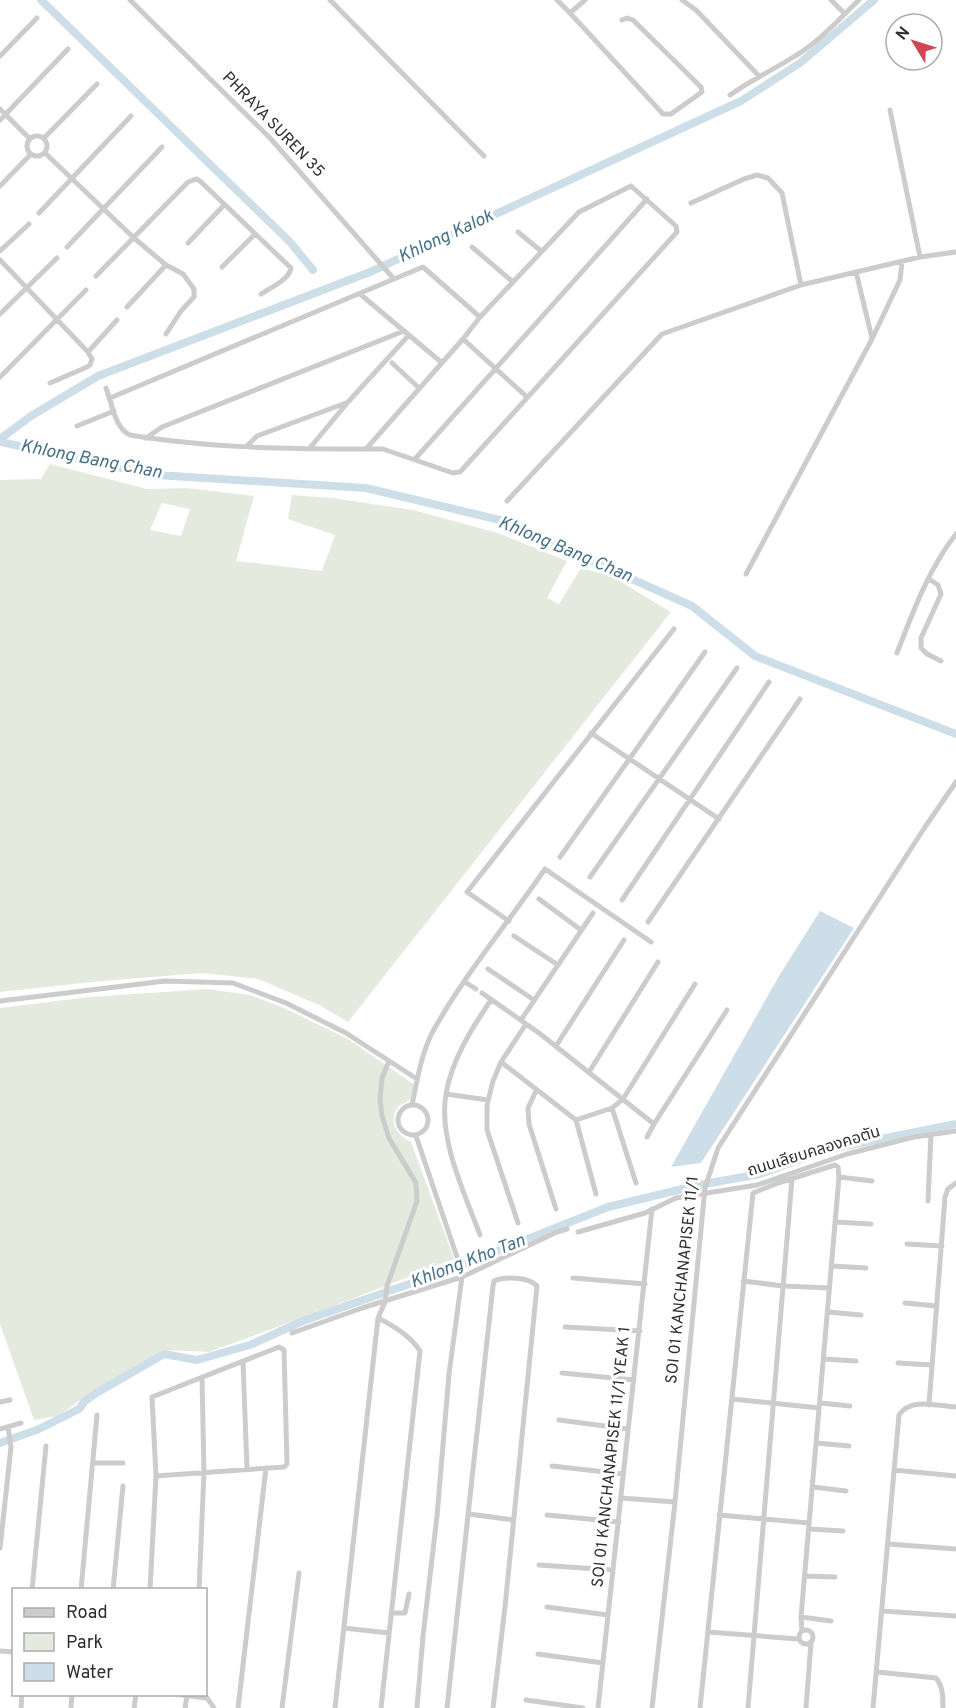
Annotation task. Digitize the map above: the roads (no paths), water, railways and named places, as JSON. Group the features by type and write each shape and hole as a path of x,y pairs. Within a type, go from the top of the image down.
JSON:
{"street":[{"name":"PHRAYA SUREN 35","path":"130,0 270,138 392,277"},
{"path":"330,0 484,156"},
{"path":"557,0 663,114 671,114 702,92 701,87 633,20 627,18 622,20"},
{"path":"570,13 585,0"},
{"path":"682,0 696,10 759,76"},
{"path":"831,0 845,14"},
{"path":"730,96 813,43 860,0"},
{"path":"0,56 37,18"},
{"path":"0,120 68,48"},
{"path":"44,138 97,84"},
{"path":"0,109 30,139"},
{"path":"890,110 920,257"},
{"path":"39,213 130,116"},
{"path":"35,136 44,138 48,147 45,153 36,156 31,154 27,145 30,139 35,136"},
{"path":"67,247 162,147"},
{"path":"45,153 134,238 187,278 195,292 194,297 181,311 166,334"},
{"path":"0,186 31,154"},
{"path":"691,203 744,179 757,175 768,178 780,189 784,200 801,285"},
{"path":"96,276 193,180 200,182 291,270 286,277 261,294"},
{"path":"106,388 120,426 125,433 147,438 247,446 309,448 366,449 383,449 453,473 460,472 677,232 676,226 631,186 579,212 480,317 366,449"},
{"path":"415,459 647,199"},
{"path":"188,243 225,205"},
{"path":"0,251 29,224"},
{"path":"518,231 542,251"},
{"path":"222,267 255,234"},
{"path":"472,246 513,282"},
{"path":"507,501 662,334 801,285 920,257 956,252"},
{"path":"0,314 57,258"},
{"path":"0,260 88,352 92,360 90,365 50,383"},
{"path":"746,574 872,339 900,280 902,262"},
{"path":"127,307 166,264"},
{"path":"110,398 360,294 392,277 423,267 480,317"},
{"path":"856,272 872,339"},
{"path":"0,377 86,290"},
{"path":"360,294 441,362"},
{"path":"88,352 117,320"},
{"path":"147,438 162,427 404,331"},
{"path":"309,448 409,335"},
{"path":"463,339 527,397"},
{"path":"392,363 419,388"},
{"path":"247,446 257,436 348,402"},
{"path":"77,426 114,411"},
{"path":"897,654 929,579 945,547 956,534"},
{"path":"929,579 938,585 941,594 921,638 921,648 941,661"},
{"path":"509,921 467,892 674,629"},
{"path":"560,857 705,652"},
{"path":"590,878 737,668"},
{"path":"622,900 769,682"},
{"path":"648,922 800,699"},
{"path":"591,733 719,819"},
{"name":"SOI 01 KANCHANAPISEK 11/1","path":"652,1708 707,1178 718,1148 730,1128 956,782"},
{"path":"412,1105 421,1064 432,1035 465,982 545,869 651,942"},
{"path":"539,899 581,930"},
{"path":"518,1223 487,1130 488,1100 501,1062 534,1000 592,913"},
{"path":"514,936 558,965"},
{"path":"556,1046 624,940"},
{"path":"589,1072 658,963"},
{"path":"488,969 534,1000"},
{"path":"0,1001 162,981 233,983 296,1008 346,1033 417,1079"},
{"path":"465,982 476,989"},
{"path":"576,1120 612,1108 623,1099 695,984"},
{"path":"482,993 556,1046 654,1124"},
{"path":"480,1235 450,1150 445,1116 446,1094 466,1038 491,1000"},
{"path":"647,1137 727,1010"},
{"path":"335,1708 378,1318 417,1201 416,1183 389,1138 382,1116 380,1100 382,1078 389,1061"},
{"path":"501,1062 576,1120 596,1194"},
{"path":"536,1091 528,1108 529,1124 556,1209"},
{"path":"446,1094 488,1100"},
{"path":"412,1105 418,1106 428,1115 426,1128 416,1136 407,1135 400,1130 397,1122 398,1114 404,1107 412,1105"},
{"path":"612,1108 636,1183"},
{"name":"ถนนเลียบคลองคอตัน","path":"578,1232 705,1190 757,1185 847,1154 931,1134 956,1131"},
{"path":"928,1201 931,1134"},
{"path":"416,1136 461,1275 449,1374 417,1708"},
{"path":"700,1708 753,1193 835,1165 838,1167 839,1177 801,1631 798,1639"},
{"path":"839,1177 872,1180"},
{"path":"748,1708 792,1179"},
{"path":"929,1405 945,1197 948,1188 956,1183"},
{"name":"SOI 01 KANCHANAPISEK 11/1 YEAK 1","path":"598,1708 652,1209"},
{"path":"835,1222 871,1224"},
{"path":"292,1333 385,1299 461,1275 567,1229"},
{"path":"907,1244 942,1246"},
{"path":"832,1266 866,1268"},
{"path":"573,1278 645,1284"},
{"path":"447,1708 494,1281 514,1279 532,1282 537,1286 493,1708"},
{"path":"743,1281 829,1288"},
{"path":"905,1303 937,1306"},
{"path":"828,1312 861,1315"},
{"path":"378,1318 399,1330 412,1341 420,1352 381,1708"},
{"path":"565,1327 640,1330"},
{"path":"150,1588 156,1476 152,1396 279,1347 284,1350 288,1461 284,1467 156,1476"},
{"path":"824,1359 856,1361"},
{"path":"243,1362 247,1469"},
{"path":"898,1363 932,1365"},
{"path":"562,1373 634,1380"},
{"path":"199,1588 204,1472 202,1377"},
{"path":"732,1399 850,1406"},
{"path":"0,1402 10,1400"},
{"path":"873,1708 899,1415 908,1406 956,1407"},
{"path":"81,1588 97,1415"},
{"path":"559,1420 628,1429"},
{"path":"0,1429 21,1423"},
{"path":"0,1548 11,1447 8,1427"},
{"path":"816,1443 849,1446"},
{"path":"32,1588 46,1446"},
{"path":"93,1463 123,1463"},
{"path":"552,1466 623,1474"},
{"path":"238,1708 266,1468"},
{"path":"894,1470 956,1476"},
{"path":"113,1588 123,1486"},
{"path":"813,1487 846,1491"},
{"path":"621,1498 675,1502"},
{"path":"469,1514 513,1520"},
{"path":"547,1515 619,1522"},
{"path":"719,1515 764,1517 843,1532"},
{"path":"888,1544 956,1549"},
{"path":"539,1565 612,1570"},
{"path":"282,1708 299,1573"},
{"path":"805,1575 834,1577"},
{"path":"391,1613 405,1614 409,1594"},
{"path":"547,1607 608,1615"},
{"path":"882,1611 956,1616"},
{"path":"801,1617 831,1620"},
{"path":"344,1628 389,1633"},
{"path":"801,1631 808,1630 813,1634 806,1708"},
{"path":"708,1632 754,1634 798,1639 805,1645 811,1643"},
{"path":"538,1654 603,1663"},
{"path":"877,1672 936,1678 940,1682 943,1708"},
{"path":"185,1708 187,1696 205,1696 214,1708"},
{"path":"526,1700 583,1708"}],"water":[{"path":"820,911 854,928 701,1163 671,1167 779,976"}],"waterway":[{"path":"41,0 290,242 313,270"},
{"name":"Khlong Kalok","path":"0,439 31,416 98,376 370,272 741,101 800,63 874,0"},
{"name":"Khlong Bang Chan","path":"0,442 156,475 366,488 500,520 692,606 755,656 956,734"},
{"name":"Khlong Kho Tan","path":"0,1443 39,1429 79,1409 85,1401 98,1392 164,1354 197,1360 250,1345 303,1321 455,1268 608,1207 699,1185 760,1174 826,1150 956,1124"}]}
